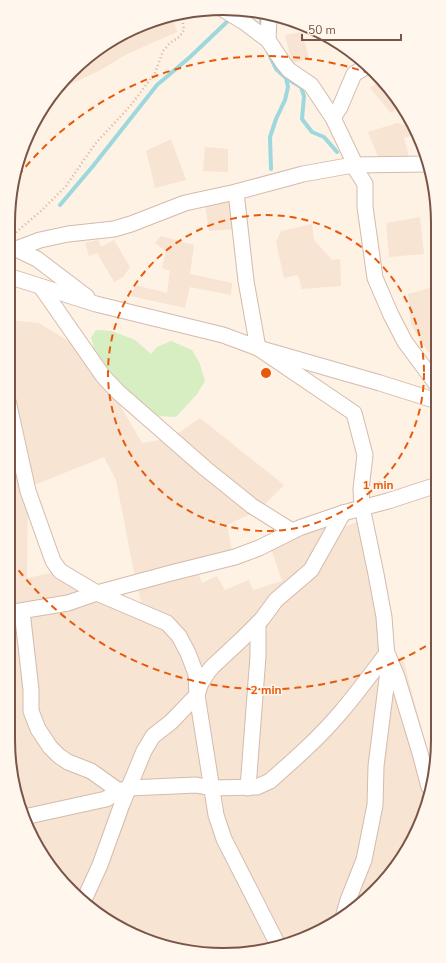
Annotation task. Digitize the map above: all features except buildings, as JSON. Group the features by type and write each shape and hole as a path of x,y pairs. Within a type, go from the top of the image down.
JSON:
{"street":[{"path":"232,15 268,40 284,64 311,85 333,118 354,162 353,165 365,184 365,207 375,278 391,315 405,342 431,378"},
{"path":"268,40 269,20"},
{"path":"333,118 340,107 354,74 362,69"},
{"path":"15,244 68,234 114,229 185,203 236,192 303,174 353,165 422,164"},
{"path":"236,192 246,281 258,348 354,413 365,455 361,489 362,507 384,617 388,671 376,766 375,805 364,860 346,908"},
{"path":"15,247 37,259 96,304"},
{"path":"15,278 96,304 223,335 258,348 431,399"},
{"path":"41,287 103,376 118,392 206,469 252,506 292,531"},
{"path":"15,432 28,491 53,561 60,571 97,593 167,623 179,636 188,653 196,674 197,695 216,815 224,839 276,941"},
{"path":"124,790 91,771 68,762 59,756 50,747 38,729 31,711 31,690 15,612 68,603 97,593 235,557 259,548 292,531 343,513 388,501 431,487"},
{"path":"86,896 100,865 122,804 124,790 153,736 171,722 197,695 201,683 208,672 258,623 276,600 311,570 343,513"},
{"path":"248,788 258,656 258,623"},
{"path":"387,653 397,677 427,780"},
{"path":"30,817 106,799 124,790 196,784 212,788 257,787 270,781 322,733 341,712 387,653"}],"path":[{"path":"15,240 66,186 96,144 131,105 155,73 163,51 170,43 179,37 184,30 182,19"}],"shaded area":[{"path":"174,21 177,32 125,55 99,71 69,85 76,76 107,50 131,36"},
{"path":"302,32 309,59 292,63 285,35"},
{"path":"377,83 397,108 391,113 370,88"},
{"path":"397,123 407,126 411,136 404,138 409,157 378,157 368,132"},
{"path":"171,139 186,180 155,188 146,151"},
{"path":"205,147 228,149 228,172 203,171"},
{"path":"230,202 234,229 209,231 205,205"},
{"path":"420,217 424,254 389,257 386,223"},
{"path":"312,224 314,240 332,260 340,259 341,286 302,289 298,275 284,278 276,242 281,231"},
{"path":"161,236 194,245 190,274 232,283 231,295 190,287 185,308 131,296 135,285 167,293 170,271 162,268 166,251 155,243"},
{"path":"98,240 101,247 114,240 130,267 123,277 114,282 97,253 89,256 85,243"},
{"path":"431,287 431,352 428,352 411,325 408,294"},
{"path":"15,321 39,323 70,342 103,376 142,443 171,438 200,418 284,485 259,510 227,525 233,556 196,566 202,583 217,576 225,590 249,580 253,590 282,581 268,539 327,518 334,531 357,522 377,612 388,646 404,662 430,761 427,781 415,820 396,856 370,887 350,905 315,927 277,941 237,948 209,948 182,944 156,937 131,927 96,905 76,887 58,867 36,832 22,794 15,754","holes":["104,457 116,480 136,582 144,613 60,571 27,578 27,488"]}],"green space":[{"path":"96,330 112,331 135,340 151,354 157,347 171,341 192,350 200,364 205,381 197,394 176,417 156,416 103,376 106,366 95,351 91,338"}],"waterway":[{"path":"60,205 157,85 190,57 231,18"},
{"path":"261,19 262,26"},
{"path":"268,52 276,69 286,78 288,87 285,100 276,119 270,137 271,169"},
{"path":"286,78 301,87 304,96 302,119 312,132 324,137 337,152"}]}
